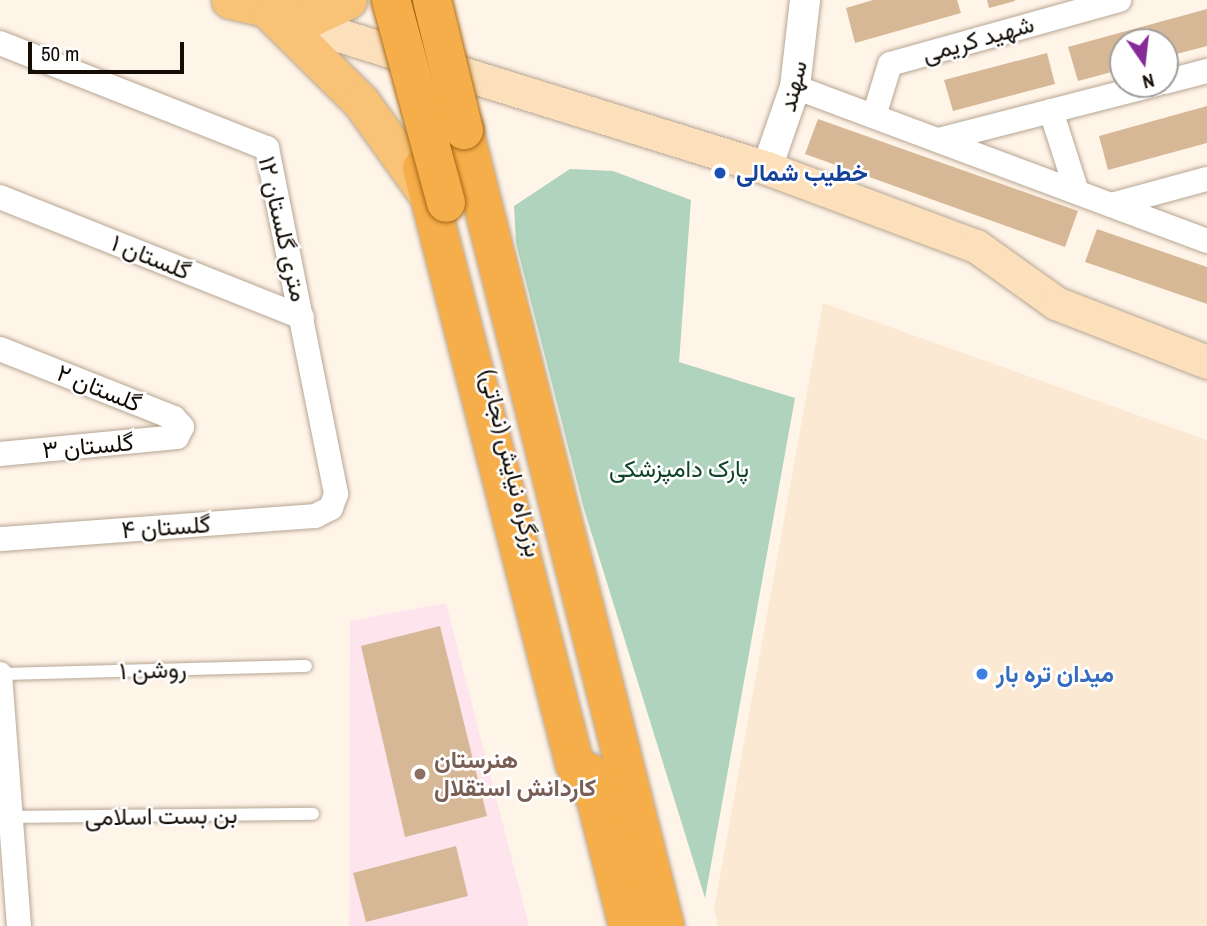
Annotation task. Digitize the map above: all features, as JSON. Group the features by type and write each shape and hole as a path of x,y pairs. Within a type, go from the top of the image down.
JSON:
{"highway":[{"path":"377,0 575,765 610,791 638,750 449,0"},
{"name":"بزرگراه نیایش (نجاتی)","path":"391,0 610,791 665,926"},
{"name":"بزرگراه نیایش (نجاتی)","path":"432,0 610,791 628,926"}],"main road":[{"path":"230,0 767,168 976,246 1056,303 1207,362"},
{"path":"272,14 310,18 348,0"},
{"path":"272,14 361,102 430,198"},
{"path":"361,102 406,108 467,75"}],"street":[{"name":"سهند","path":"767,168 795,87 805,0"},
{"name":"شهید کریمی","path":"874,116 890,64 1119,0"},
{"name":"۱۲ متری گلستان","path":"0,43 267,148 336,494 331,508"},
{"path":"1179,78 1207,71"},
{"path":"795,87 1207,241"},
{"path":"938,140 1109,96"},
{"path":"1051,111 1077,192"},
{"path":"1111,205 1207,179"},
{"name":"گلستان ۱","path":"0,197 302,317"},
{"name":"گلستان ۲","path":"0,349 174,418 182,427 177,437"},
{"name":"گلستان ۳","path":"0,454 177,437"},
{"name":"گلستان ۴","path":"0,539 315,516 331,508"},
{"path":"0,674 10,817 6,861 19,926"}],"lane":[{"name":"روشن ۱","path":"0,674 306,666"},
{"name":"بن بست اسلامی","path":"10,817 313,814"}],"shaded area":[{"name":"میدان تره بار","path":"823,303 1207,440 1207,926 718,926 714,909"},
{"name":"هنرستان کاردانش استقلال","path":"446,603 529,926 349,926 350,621"}],"green space":[{"name":"پارک دامپزشکی","path":"570,169 613,171 691,200 679,362 795,398 705,898 584,509 516,243 514,206"}],"building":[{"path":"873,0 957,0 961,13 855,43 846,8"},
{"path":"987,0 1015,0 1015,1 989,8"},
{"path":"1207,9 1207,46 1179,53 1179,28 1138,28"},
{"path":"1109,36 1109,73 1078,81 1068,47"},
{"path":"1047,53 1055,84 953,111 944,80"},
{"path":"1207,106 1207,143 1108,170 1099,136"},
{"path":"818,119 1078,211 1065,247 805,154"},
{"path":"1097,229 1207,267 1207,304 1085,262"},
{"path":"440,626 487,816 405,837 361,646"},
{"path":"456,846 468,896 366,922 353,873"}],"place":[{"name":"خطیب شمالی","path":"720,173"},
{"name":"میدان تره بار","path":"982,674"},
{"name":"هنرستان کاردانش استقلال","path":"420,774"}]}
